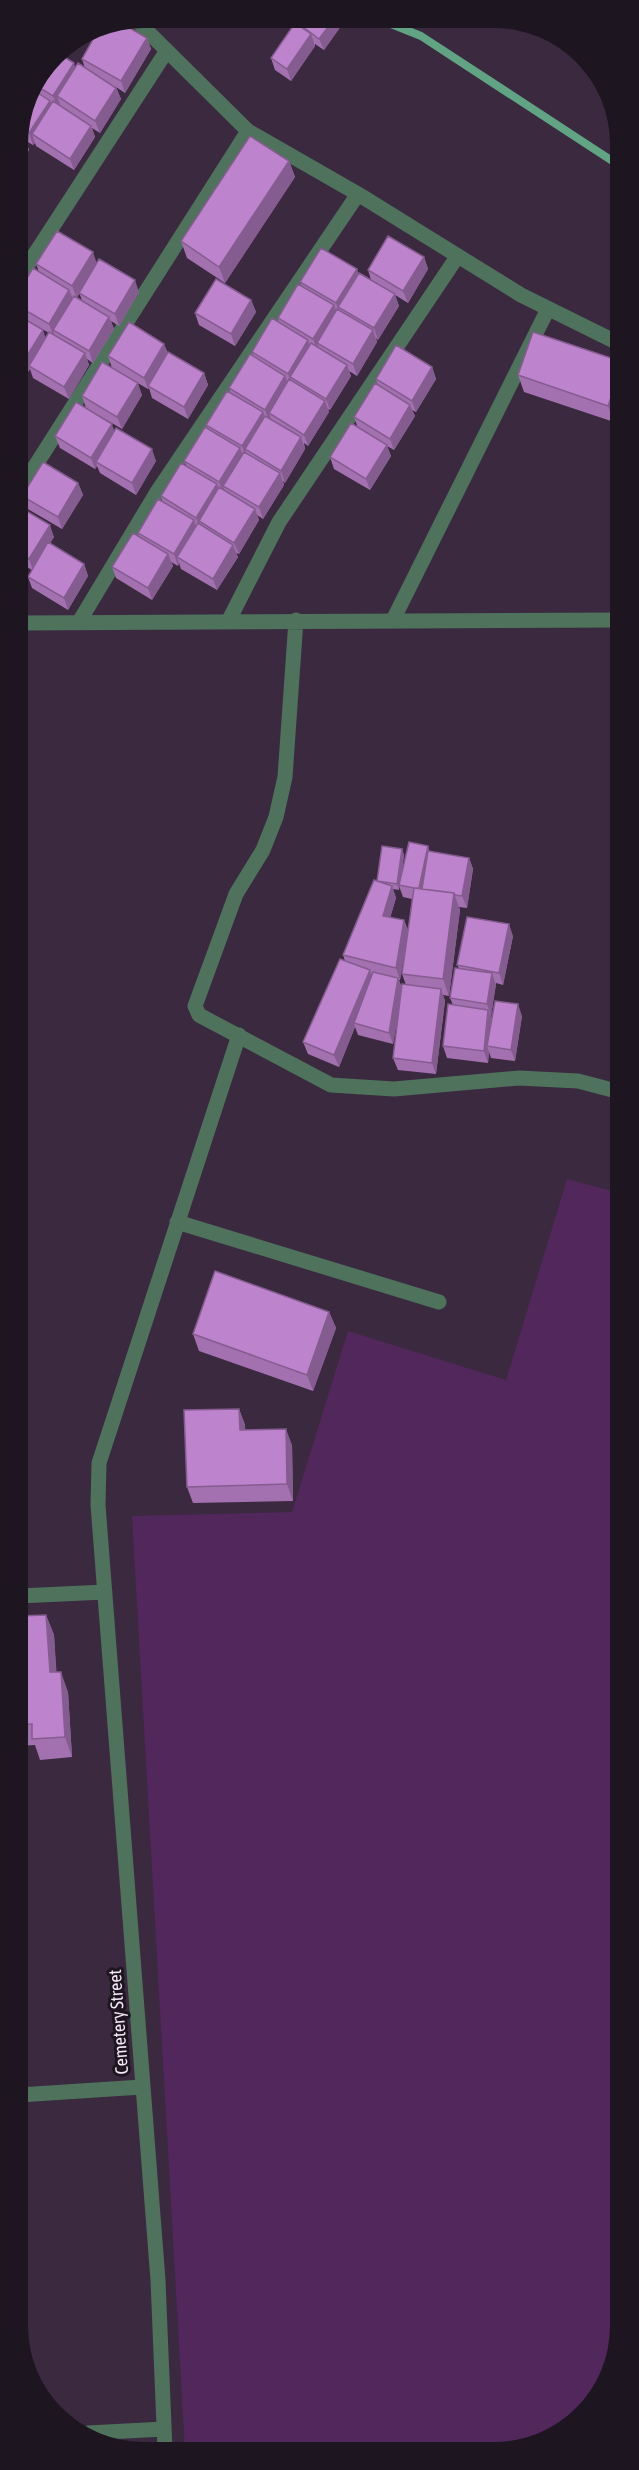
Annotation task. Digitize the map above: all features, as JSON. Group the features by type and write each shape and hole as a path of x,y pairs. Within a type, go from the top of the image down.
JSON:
{"street":[{"path":"144,28 248,131 358,194 457,257 548,309 610,339"},
{"path":"29,263 166,52"},
{"path":"29,476 248,131"},
{"path":"79,622 157,492 358,194"},
{"path":"228,622 279,522 457,257"},
{"path":"393,620 548,309"},
{"path":"296,620 288,705 287,757 276,817 263,850 236,894 195,1006 199,1015 331,1085 394,1089 519,1078 578,1082 610,1090"},
{"path":"29,623 610,620"},
{"name":"Cemetery Street","path":"165,2442 158,2280 98,1504 99,1463 239,1035"},
{"path":"177,1222 439,1302"},
{"path":"28,1596 105,1592"},
{"path":"28,2094 142,2087"},
{"path":"101,2432 164,2429"}],"shaded area":[{"path":"567,1179 610,1190 610,2333 607,2355 591,2390 576,2407 552,2426 524,2438 494,2442 185,2442 132,1516 292,1512 348,1331 506,1380"}],"building":[{"path":"292,28 302,28 311,34 287,69 271,58"},
{"path":"305,28 327,28 319,39"},
{"path":"131,29 147,38 121,81 82,59 92,42 115,32"},
{"path":"67,58 74,63 53,96 43,90"},
{"path":"78,63 116,88 95,121 57,96"},
{"path":"40,94 50,101 29,133 32,115"},
{"path":"53,101 91,126 70,159 32,134"},
{"path":"250,136 289,161 219,267 181,241"},
{"path":"57,231 93,252 72,286 36,264"},
{"path":"388,236 424,257 403,291 368,270"},
{"path":"321,248 357,269 336,303 300,282"},
{"path":"99,259 135,280 115,314 79,293"},
{"path":"33,268 69,290 49,324 29,312 29,275"},
{"path":"359,273 395,294 374,328 338,307"},
{"path":"216,279 251,300 231,334 195,313"},
{"path":"298,284 334,305 313,339 278,318"},
{"path":"74,296 109,317 89,351 53,330"},
{"path":"337,309 373,330 353,364 317,343"},
{"path":"272,318 308,340 288,374 252,352"},
{"path":"29,322 43,330 29,353"},
{"path":"129,322 164,344 144,378 108,356"},
{"path":"49,332 85,353 64,387 29,366"},
{"path":"533,332 610,358 610,400 608,406 518,375"},
{"path":"311,343 347,365 326,399 290,377"},
{"path":"396,345 432,367 412,401 376,379"},
{"path":"168,352 204,373 184,407 148,386"},
{"path":"250,354 285,376 265,410 229,388"},
{"path":"102,362 138,383 117,417 82,396"},
{"path":"289,379 325,401 304,435 269,413"},
{"path":"375,383 410,405 390,439 354,417"},
{"path":"227,391 263,412 242,446 206,425"},
{"path":"76,402 112,424 91,458 55,436"},
{"path":"265,416 301,437 281,471 245,449"},
{"path":"351,423 387,445 366,479 330,457"},
{"path":"205,427 240,448 219,482 184,461"},
{"path":"116,428 152,449 132,483 96,462"},
{"path":"244,452 280,473 259,507 223,486"},
{"path":"43,462 78,483 58,517 29,500 29,485"},
{"path":"181,463 217,484 196,518 161,496"},
{"path":"219,487 255,509 234,543 199,521"},
{"path":"158,499 194,520 174,554 138,533"},
{"path":"29,512 50,525 29,559"},
{"path":"198,523 233,545 213,579 177,557"},
{"path":"133,533 168,554 148,588 112,567"},
{"path":"48,542 84,564 64,598 29,576"},
{"path":"409,842 428,846 419,888 399,885"},
{"path":"382,846 402,849 397,884 377,881"},
{"path":"428,851 469,858 462,896 422,889"},
{"path":"374,880 392,886 383,916 404,920 396,968 343,955"},
{"path":"414,888 454,893 443,979 402,974"},
{"path":"467,917 509,924 499,973 457,965"},
{"path":"340,959 370,970 334,1055 303,1042"},
{"path":"455,968 492,973 487,1004 450,998"},
{"path":"373,972 398,978 389,1033 354,1023"},
{"path":"402,984 441,989 432,1063 393,1058"},
{"path":"495,1001 518,1004 511,1050 487,1046"},
{"path":"448,1004 488,1010 484,1051 443,1046"},
{"path":"215,1271 329,1312 307,1375 193,1334"},
{"path":"239,1409 240,1430 286,1429 287,1484 187,1487 184,1410"},
{"path":"46,1615 50,1672 61,1672 65,1737 32,1739 32,1724 28,1724 28,1616"}],"waterway":[{"path":"401,28 421,36 610,159"}]}
